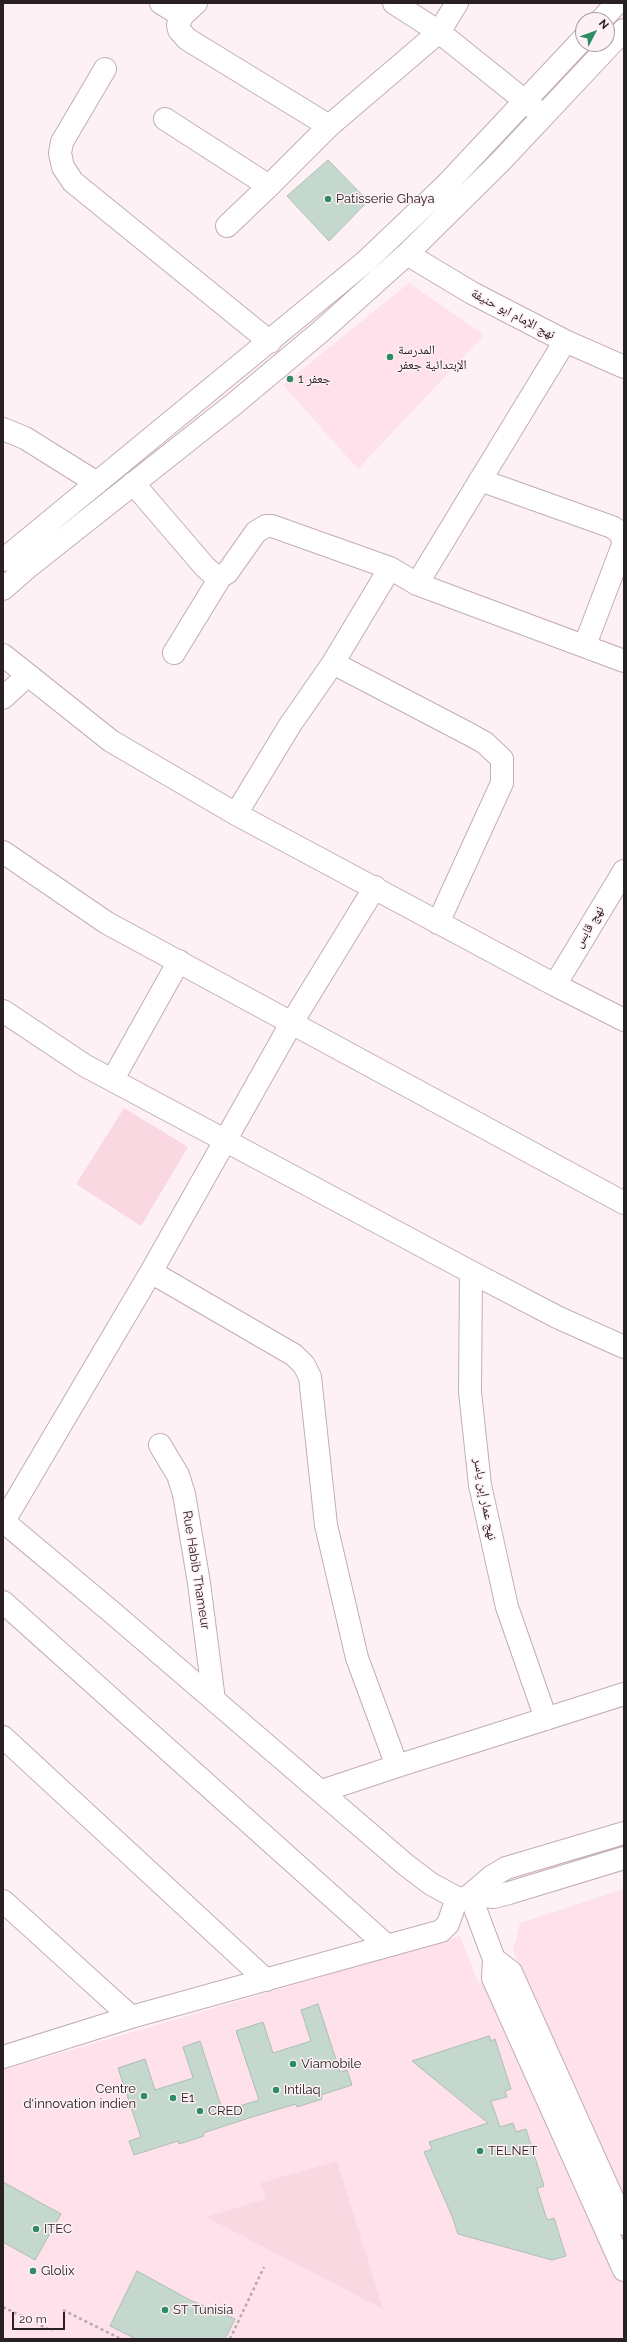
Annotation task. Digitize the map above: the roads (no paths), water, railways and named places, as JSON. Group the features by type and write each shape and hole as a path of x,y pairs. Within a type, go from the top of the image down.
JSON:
{"street":[{"path":"161,3 189,10 178,24 179,30 187,39 329,126"},
{"path":"394,3 439,32 543,115"},
{"path":"227,226 329,126 439,32 457,3"},
{"path":"609,12 617,3"},
{"path":"3,589 28,567 319,333 407,254 501,161 543,115 620,41"},
{"path":"3,560 270,342 365,262 445,186 575,47"},
{"path":"105,69 62,142 60,153 63,167 73,182 270,342"},
{"path":"165,119 269,186"},
{"name":"نهج الإمام ابو حنيفة","path":"407,254 472,293 565,341 624,367"},
{"path":"417,584 565,341"},
{"path":"3,429 25,438 97,483"},
{"path":"480,480 612,526 618,530 622,536 623,545 585,645"},
{"path":"133,483 205,567 214,575 221,576"},
{"path":"174,653 221,576 230,570 256,532 266,526 272,526 390,568 417,584 585,645 624,661"},
{"path":"236,814 290,725 332,663 390,568"},
{"path":"3,655 27,676 111,741 236,814 375,887 555,985 624,1020"},
{"path":"332,663 474,737 497,753 502,759 502,783 438,922"},
{"path":"3,698 27,676"},
{"path":"3,852 107,923 180,961 291,1024 624,1203"},
{"name":"نهج قابس","path":"555,985 624,871"},
{"path":"375,887 291,1024 151,1272 3,1521 322,1791 406,1865 431,1884 464,1897 494,1896 509,1893 624,1858"},
{"path":"113,1079 180,961"},
{"path":"3,1012 84,1065 113,1079 557,1317 624,1347"},
{"path":"151,1272 294,1355 304,1365 310,1377 326,1525 357,1658 396,1766"},
{"name":"نهج عمار إبن ياسر","path":"471,1272 470,1392 480,1485 507,1607 546,1719"},
{"path":"624,1342 624,1350"},
{"name":"Rue Habib Thameur","path":"160,1446 178,1475 184,1494 199,1583 214,1700"},
{"path":"3,1602 386,1945"},
{"path":"322,1791 624,1694"},
{"path":"3,1737 266,1980"},
{"path":"3,2057 131,2017 443,1930 464,1897 506,1868 624,1833"},
{"path":"464,1897 494,1959 511,1972 624,2224"},
{"path":"3,1901 131,2017"},
{"path":"494,1959 493,1978 619,2246 624,2270"}],"place":[{"name":"Patisserie Ghaya","path":"328,199"},
{"name":"المدرسة الإبتدائية جعفر","path":"390,357"},
{"name":"جعفر 1","path":"290,379"},
{"name":"Viamobile","path":"293,2064"},
{"name":"Intilaq","path":"276,2090"},
{"name":"Centre d'innovation indien","path":"144,2096"},
{"name":"E1","path":"173,2098"},
{"name":"CRED","path":"200,2111"},
{"name":"TELNET","path":"480,2151"},
{"name":"ITEC","path":"36,2229"},
{"name":"Glolix","path":"33,2271"},
{"name":"ST Tunisia","path":"165,2310"}]}
